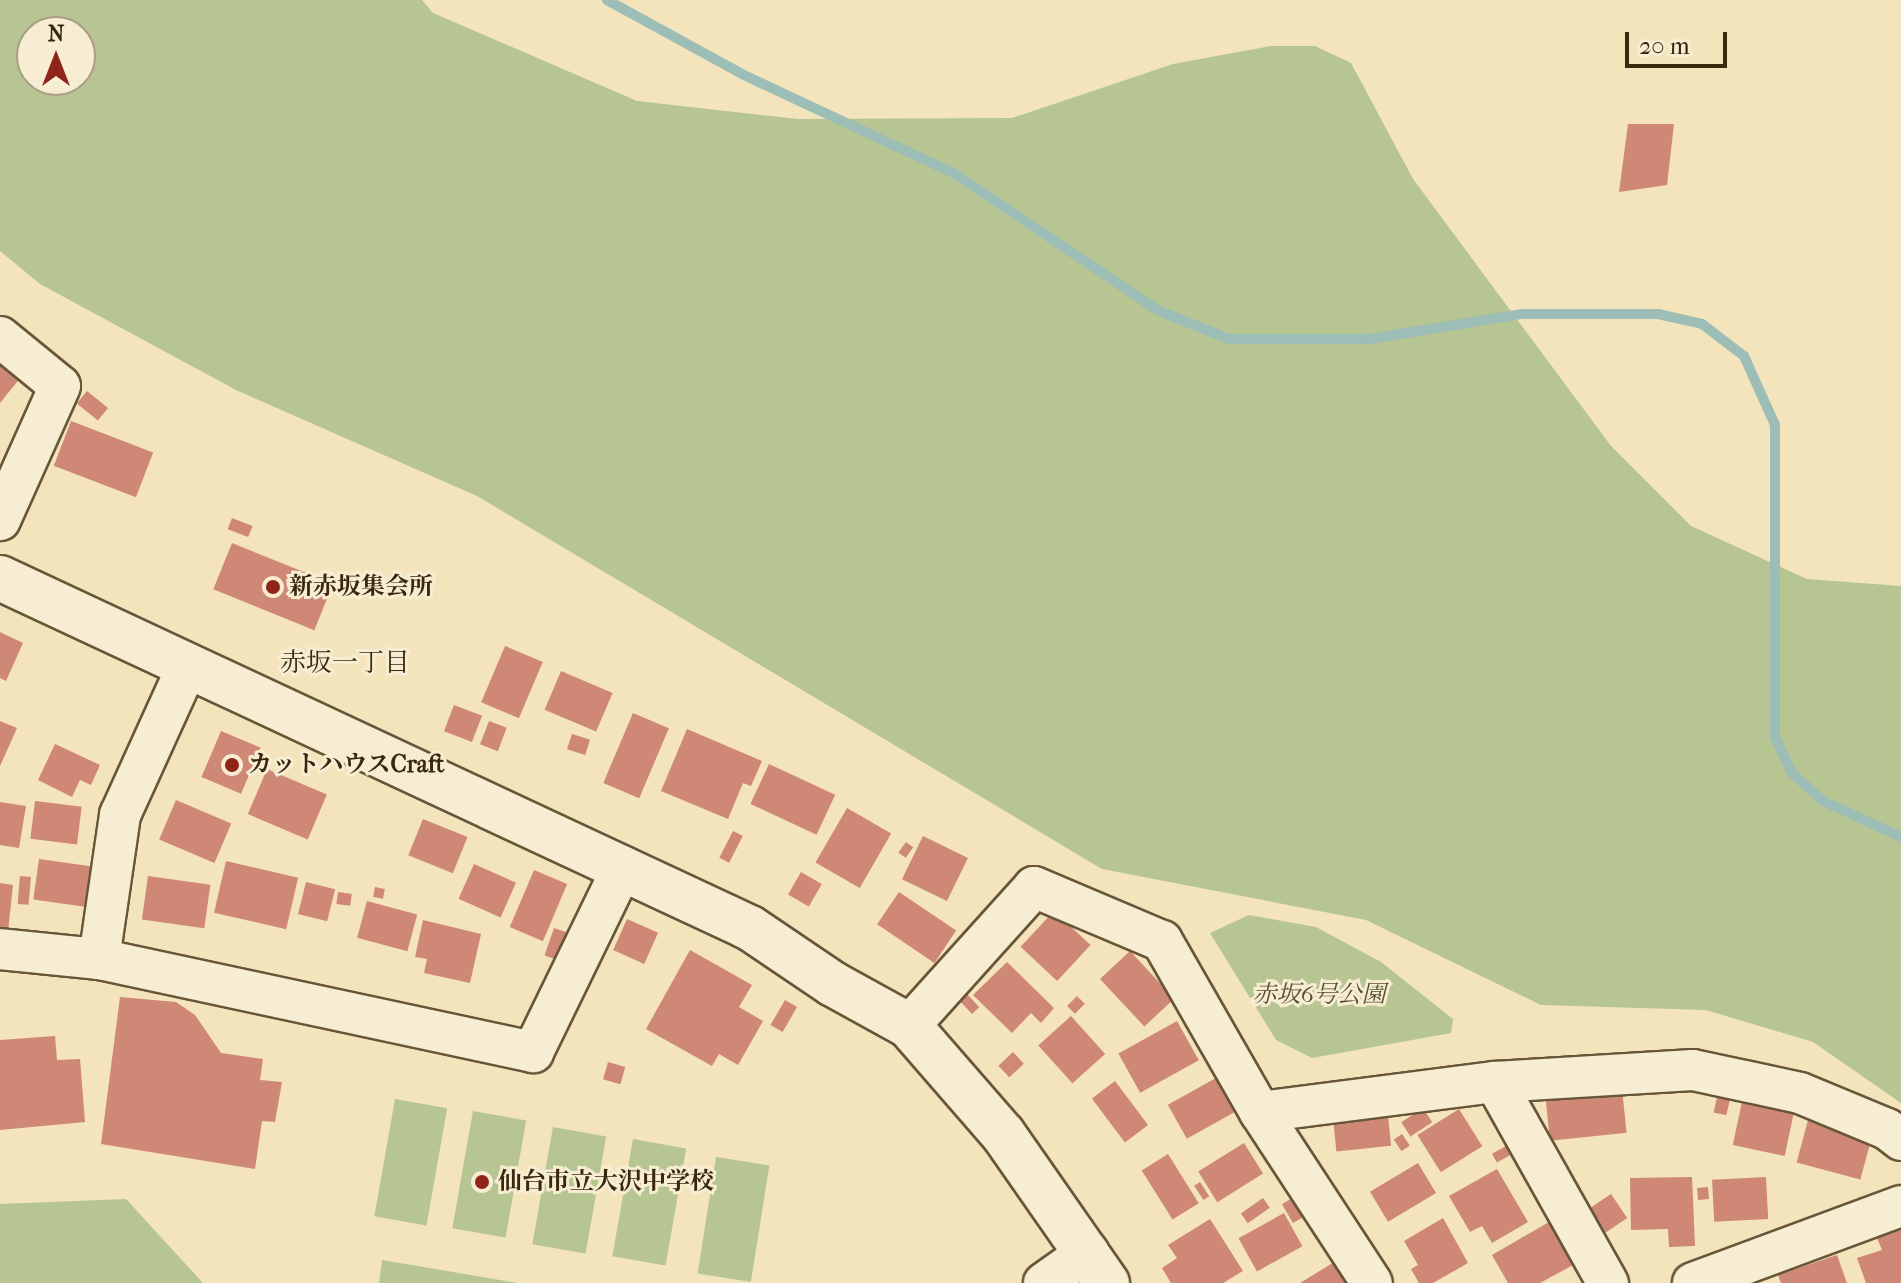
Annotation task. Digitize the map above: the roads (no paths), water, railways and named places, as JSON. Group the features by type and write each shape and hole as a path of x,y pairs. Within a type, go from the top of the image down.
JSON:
{"street":[{"path":"0,337 60,386 0,520"},
{"path":"0,578 750,928 833,984 909,1026 1003,1134 1097,1268 1044,1283"},
{"path":"99,959 120,815 187,667"},
{"path":"0,949 99,959 533,1052 623,867"},
{"path":"909,1026 1034,887 1162,941 1260,1112 1372,1283"},
{"path":"1260,1112 1495,1082 1693,1070 1800,1093 1887,1129 1901,1140"},
{"path":"1495,1082 1608,1283"},
{"path":"1693,1283 1901,1206"}],"waterway":[{"path":"607,0 746,76 955,174 1159,311 1229,339 1369,339 1521,314 1658,314 1702,324 1744,356 1775,425 1775,737 1791,772 1823,801 1901,837"}],"place":[{"name":"新赤坂集会所","path":"273,587"},
{"name":"カットハウスCraft","path":"232,765"},
{"name":"仙台市立大沢中学校","path":"482,1182"}],"district":[{"name":"赤坂一丁目","path":"345,663"}],"park label":[{"name":"赤坂6号公園","path":"1319,995"}]}
